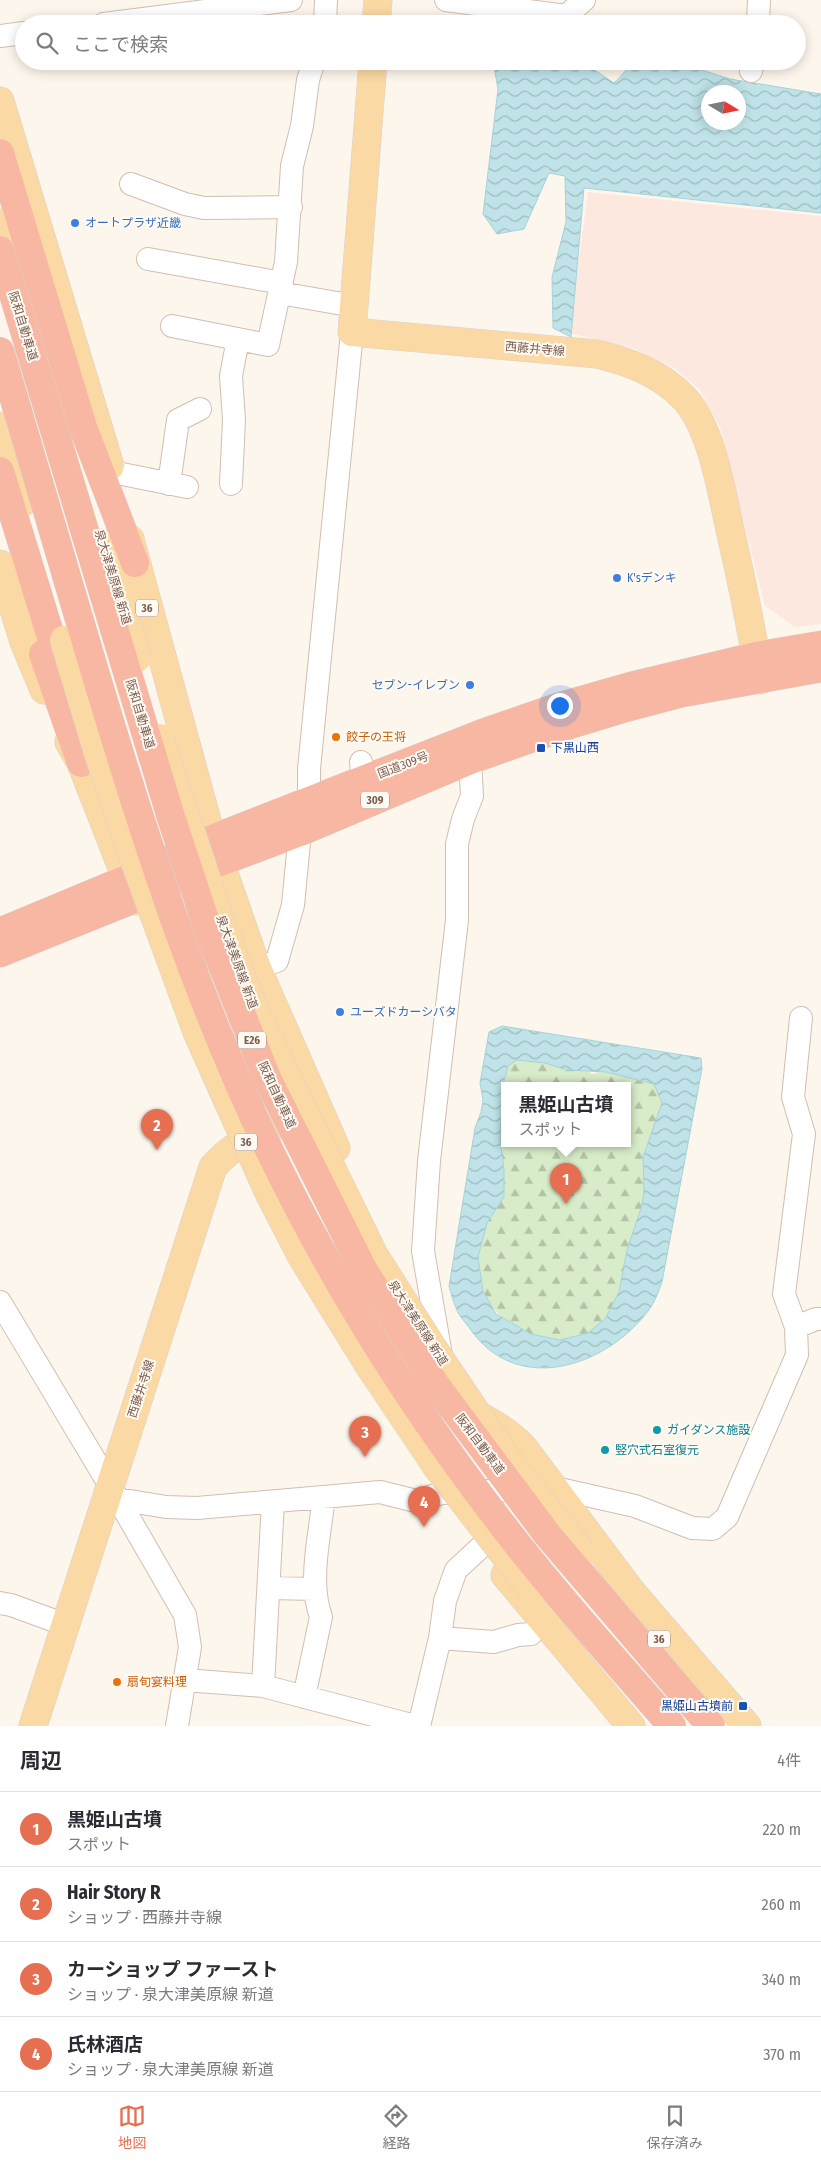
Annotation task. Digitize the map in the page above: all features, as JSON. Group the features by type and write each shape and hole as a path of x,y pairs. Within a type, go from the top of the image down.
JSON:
{"highway":[{"path":"2,160 84,427 135,563"},
{"name":"阪和自動車道","path":"0,250 171,817 209,932 268,1078 363,1268 435,1384 547,1534 711,1726"},
{"name":"E26","path":"0,351 129,787 178,931 215,1030 261,1133 303,1218 352,1303 404,1387 459,1468 527,1556 672,1726"},
{"path":"0,472 58,642"},
{"path":"0,516 43,655 90,759"},
{"name":"国道309号","path":"216,850 300,832 470,760 569,725 682,693 821,645"},
{"name":"国道309号","path":"0,953 216,850 362,771 429,744 635,685 758,668 821,668"},
{"name":"国道309号","path":"0,932 130,890"}],"main road":[{"path":"377,15 378,0"},
{"path":"353,319 372,70"},
{"name":"36","path":"0,102 125,516 135,563 216,850 257,968 336,1147 346,1175 358,1276 364,1296 380,1330 402,1362 429,1387 509,1433 523,1447 632,1591 747,1726"},
{"name":"泉大津美原線 新道","path":"0,199 82,478 122,606 156,727 222,925 253,1007 281,1068 374,1255 431,1345 511,1464 582,1553 737,1726"},
{"name":"西藤井寺線","path":"353,319 597,354 622,360 659,376 686,399 706,434 722,495 758,668"},
{"name":"36","path":"0,426 90,759 130,890 251,1182 333,1331 397,1431 519,1593 631,1726"},
{"name":"36","path":"0,564 37,676 90,759 137,868 197,1032 269,1194 302,1257 374,1372 437,1467 533,1592 647,1726"},
{"name":"西藤井寺線","path":"33,1726 66,1624 114,1492 213,1168 221,1157 235,1146 317,1107"}],"street":[{"path":"166,15 255,2 291,0"},
{"path":"325,15 326,0"},
{"path":"446,0 558,15"},
{"path":"567,15 584,0"},
{"path":"758,15 759,0"},
{"path":"0,36 15,35"},
{"path":"172,326 268,345 286,262 291,207 292,166 302,126 308,80 311,70"},
{"path":"131,184 185,204 204,208 291,207"},
{"path":"148,258 281,288 353,319 323,673 309,770 309,801"},
{"path":"232,484 234,420 232,376 238,339"},
{"path":"112,472 178,486 178,420 200,409"},
{"path":"449,1400 423,1251 429,1161 457,920 456,844 472,796 470,760"},
{"path":"257,968 277,961 293,905 300,832"},
{"path":"114,1492 166,1507 197,1508 380,1492 416,1501 442,1493 555,1488 635,1506 692,1528 713,1529 727,1518 797,1354 796,1327 784,1294 804,1134 793,1097 801,1018"},
{"path":"0,1302 185,1615 190,1647 177,1726"},
{"path":"796,1327 816,1319 821,1319"},
{"path":"304,1697 322,1617 317,1604 315,1589 324,1497"},
{"path":"264,1686 273,1502"},
{"path":"186,1680 264,1686 417,1726 440,1638 445,1601 456,1570 482,1546"},
{"path":"269,1588 315,1589"},
{"path":"0,1603 66,1624"},
{"path":"440,1638 494,1642 518,1635 531,1634"}],"shaded area":[{"path":"588,192 821,216 821,624 795,627 765,606 720,427 700,390 674,368 633,348 569,333"}],"green space":[{"path":"525,1051 577,1062 592,1074 619,1067 667,1083 655,1186 625,1299 597,1334 563,1346 515,1331 481,1296 476,1248 498,1151 501,1067"}],"water":[{"path":"495,70 594,70 614,83 626,70 702,70 730,79 821,94 821,213 584,188 571,337 553,328 552,277 566,222 565,176 549,173 524,229 497,234 483,214 498,89"},
{"path":"502,1026 701,1058 702,1069 662,1282 651,1307 634,1327 613,1344 590,1357 565,1365 540,1368 516,1364 493,1353 473,1333 459,1315 454,1303 449,1286 475,1128 483,1100 480,1083 489,1032","holes":["517,1060 545,1063 567,1070 606,1072 654,1084 662,1103 643,1157 644,1191 642,1205 627,1250 619,1292 605,1319 588,1333 560,1340 531,1334 496,1314 483,1291 478,1257 487,1223 504,1197 504,1169 500,1137 501,1082 504,1082 508,1066"]}],"place":[{"name":"オートプラザ近畿","path":"75,223"},
{"name":"K'sデンキ","path":"617,578"},
{"name":"セブン-イレブン","path":"470,685"},
{"name":"餃子の王将","path":"336,737"},
{"name":"下黒山西","path":"541,748"},
{"name":"ユーズドカーシバタ","path":"340,1012"},
{"name":"Hair Story R","path":"157,1150"},
{"name":"黒姫山古墳","path":"566,1204"},
{"name":"ガイダンス施設","path":"657,1430"},
{"name":"竪穴式石室復元","path":"605,1450"},
{"name":"カーショップ ファースト","path":"365,1457"},
{"name":"氏林酒店","path":"424,1527"},
{"name":"扇旬宴料理","path":"117,1682"},
{"name":"黒姫山古墳前","path":"743,1706"}]}
